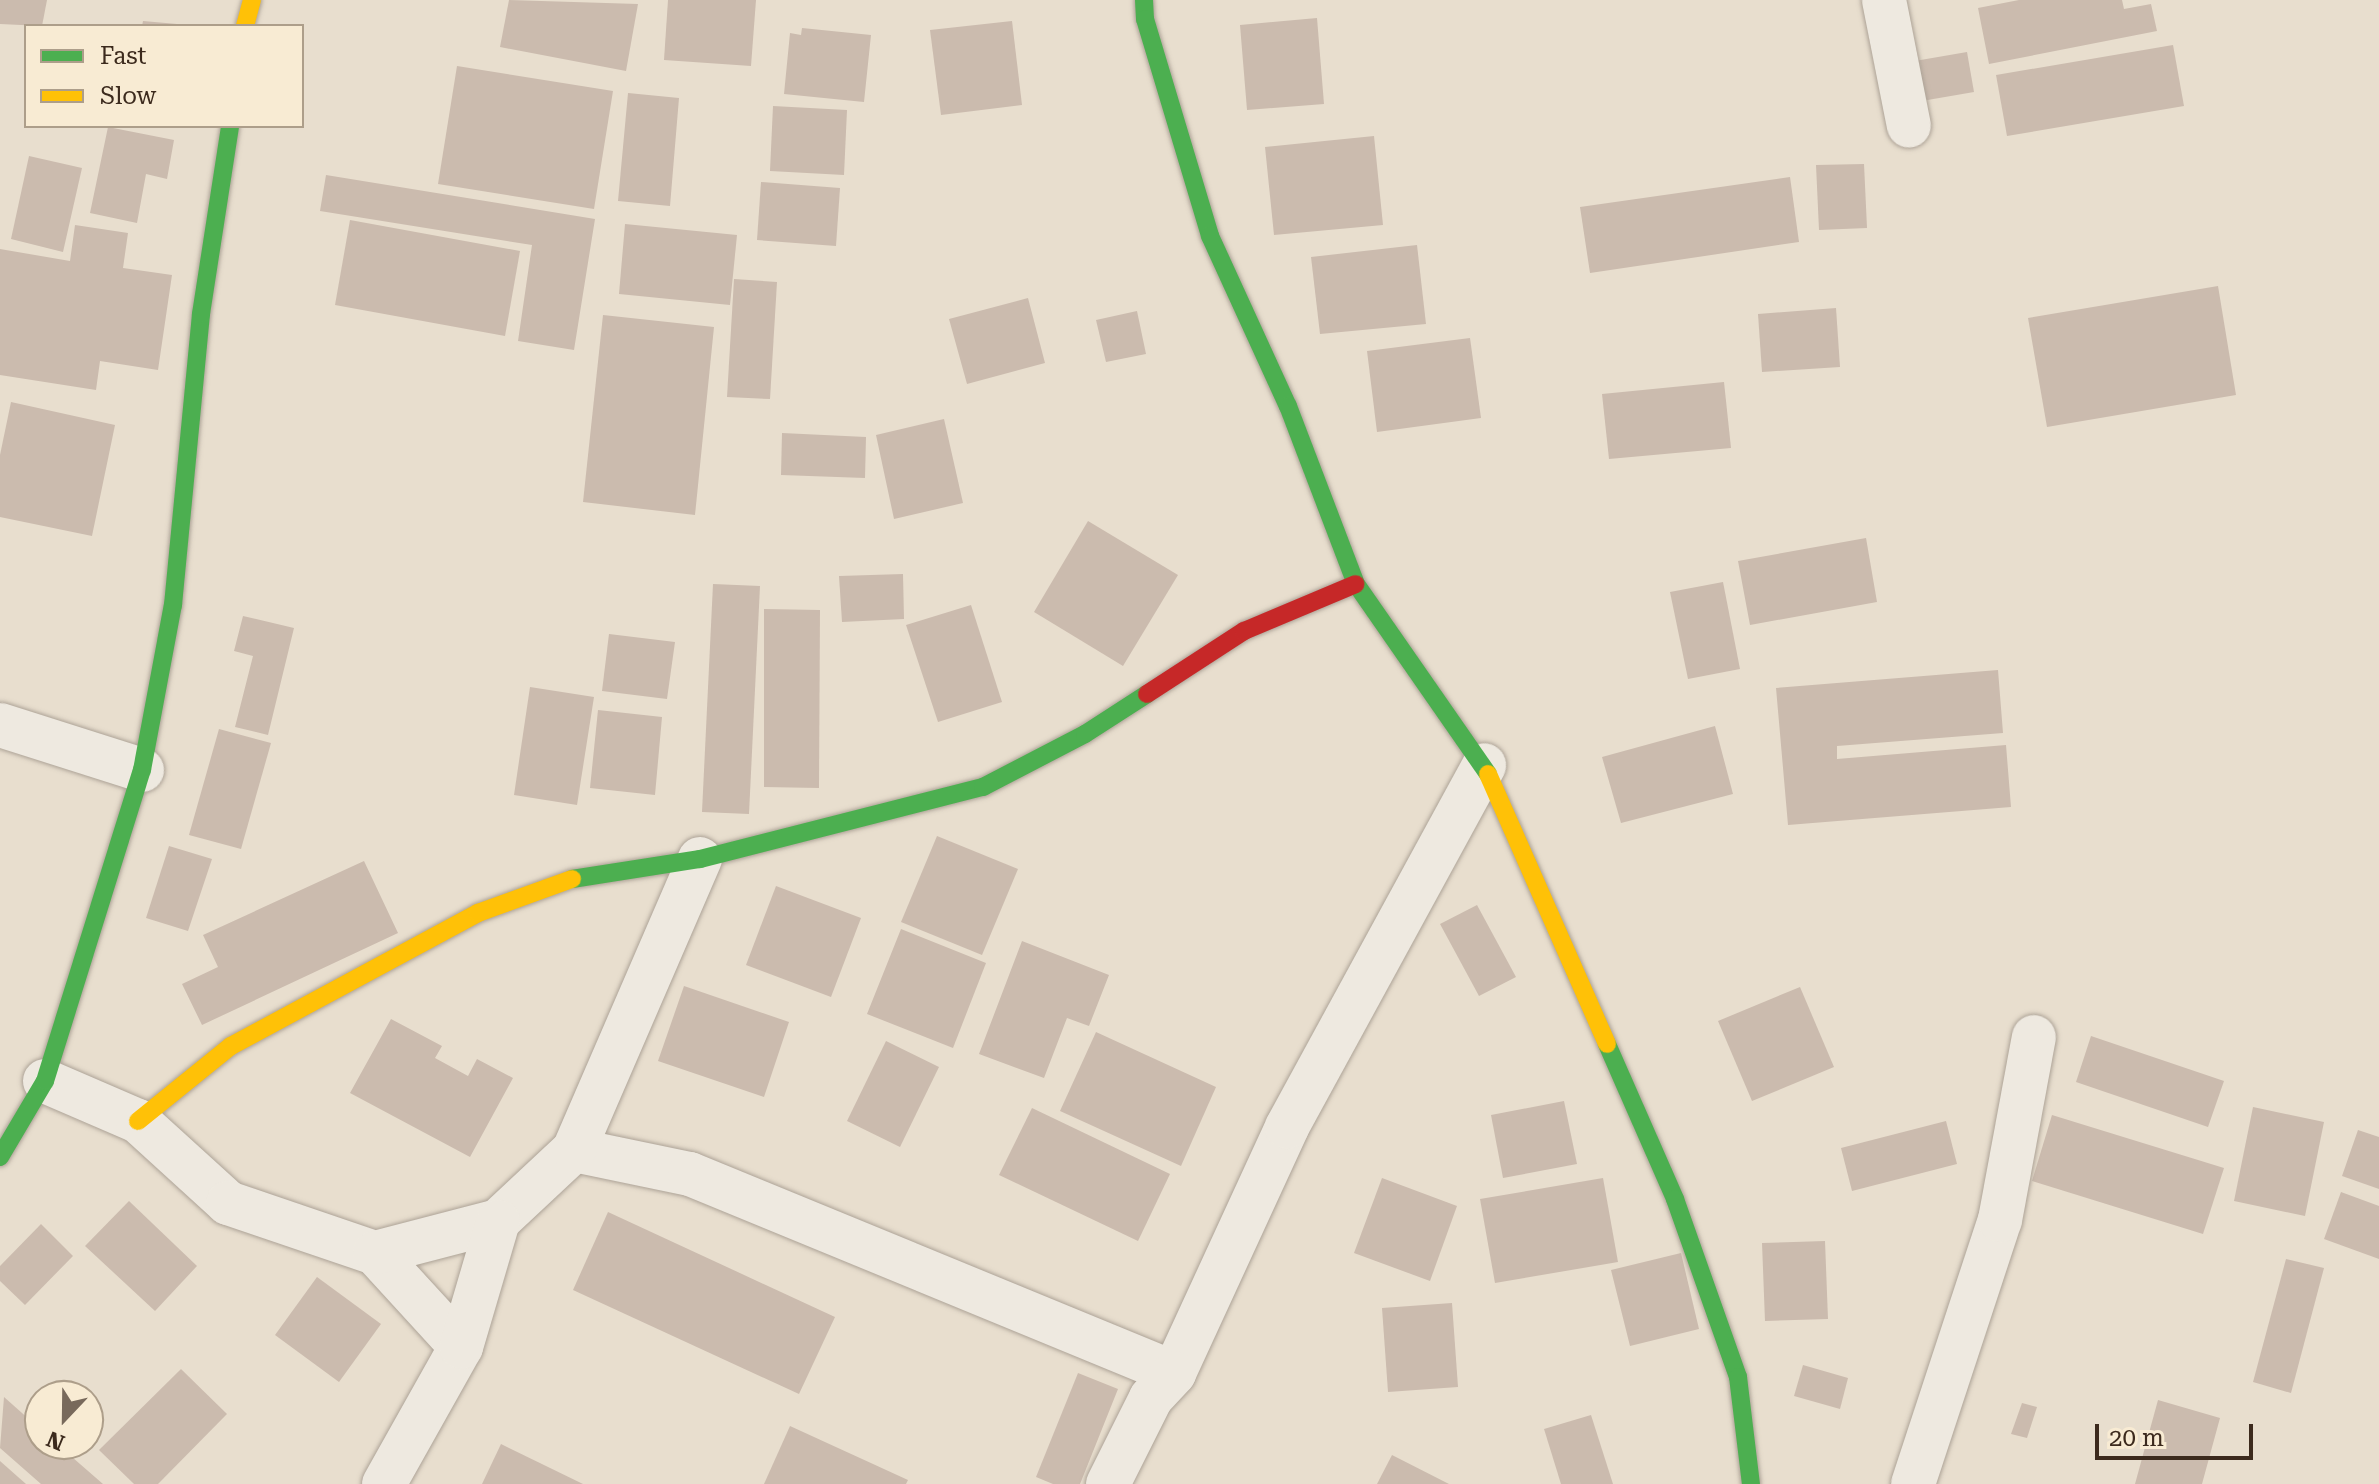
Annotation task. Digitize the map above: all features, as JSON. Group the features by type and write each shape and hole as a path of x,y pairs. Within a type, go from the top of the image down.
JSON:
{"street":[{"path":"246,24 252,0"},
{"path":"1144,0 1145,19 1210,236 1288,406 1356,584 1484,765 1675,1199 1738,1377 1751,1484"},
{"path":"1884,0 1909,126"},
{"path":"0,1157 45,1081 142,770 173,605 201,314 230,128"},
{"path":"138,1121 231,1046 478,913 591,872 700,859 853,824 983,787 1085,734 1244,631 1356,584"},
{"path":"0,725 142,770"},
{"path":"1108,1484 1151,1398 1174,1373 1287,1127 1484,765"},
{"path":"375,1253 498,1221 574,1150 700,859"},
{"path":"1913,1484 2000,1220 2034,1037"},
{"path":"45,1081 138,1121 228,1203 375,1253 461,1347"},
{"path":"574,1150 690,1174 1174,1373"},
{"path":"384,1484 461,1347 498,1221"}],"building":[{"path":"0,0 47,0 42,24 0,24"},
{"path":"509,0 638,4 626,71 500,47"},
{"path":"668,0 756,0 751,66 664,60"},
{"path":"2019,0 2122,0 2124,9 2151,4 2157,31 1989,64 1978,8"},
{"path":"1317,18 1324,104 1247,110 1240,25"},
{"path":"143,21 177,24 142,24"},
{"path":"1012,21 1022,105 941,115 930,30"},
{"path":"802,28 871,35 864,102 784,94 790,33 801,35"},
{"path":"2173,45 2184,106 2007,136 1996,75"},
{"path":"1967,52 1974,92 1916,102 1909,62"},
{"path":"457,66 613,91 594,209 438,184"},
{"path":"628,93 679,98 670,206 618,201"},
{"path":"773,106 847,110 844,175 770,171"},
{"path":"108,128 174,140 167,179 146,174 137,223 90,213"},
{"path":"1374,136 1383,225 1274,235 1265,147"},
{"path":"29,156 82,168 63,252 11,239"},
{"path":"1864,164 1867,228 1819,230 1816,165"},
{"path":"326,175 595,219 574,350 518,341 532,245 320,211"},
{"path":"1790,177 1799,242 1590,273 1580,207"},
{"path":"761,182 840,188 836,246 757,240"},
{"path":"350,220 520,251 505,336 335,305"},
{"path":"625,224 737,235 730,305 619,294"},
{"path":"75,225 128,233 123,268 172,275 158,370 100,361 96,390 0,375 0,249 70,261"},
{"path":"1417,245 1426,324 1320,334 1311,257"},
{"path":"734,279 777,282 770,399 727,397"},
{"path":"2218,286 2236,395 2047,427 2028,318"},
{"path":"1028,298 1045,363 967,384 949,319"},
{"path":"1836,308 1840,367 1762,372 1758,314"},
{"path":"1137,311 1146,354 1106,362 1096,320"},
{"path":"603,315 714,327 695,515 583,502"},
{"path":"1470,338 1481,418 1377,432 1367,351"},
{"path":"1724,382 1731,448 1609,459 1602,394"},
{"path":"11,402 115,425 92,536 0,517 0,455"},
{"path":"944,419 963,503 894,519 876,435"},
{"path":"782,433 866,437 865,478 781,475"},
{"path":"1088,521 1178,575 1123,666 1034,612"},
{"path":"1866,538 1877,602 1750,625 1738,561"},
{"path":"903,574 904,619 842,622 839,576"},
{"path":"1723,582 1740,669 1688,679 1670,592"},
{"path":"713,584 760,586 749,814 702,812"},
{"path":"971,605 1002,702 938,722 906,625"},
{"path":"764,609 820,610 819,788 764,787"},
{"path":"243,616 294,628 268,735 235,727 253,656 234,651"},
{"path":"609,634 675,642 667,699 602,691"},
{"path":"1998,670 2003,733 1837,746 1837,759 2006,745 2011,807 1788,825 1776,688"},
{"path":"530,687 594,697 577,805 514,795"},
{"path":"598,710 662,717 655,795 590,788"},
{"path":"1715,726 1733,794 1621,823 1602,757"},
{"path":"219,729 271,743 241,849 189,835"},
{"path":"937,836 1018,869 982,955 901,922"},
{"path":"169,846 212,859 188,931 146,918"},
{"path":"364,861 398,933 202,1025 182,984 218,967 203,935"},
{"path":"776,886 861,918 831,997 746,965"},
{"path":"1477,905 1516,977 1479,996 1440,924"},
{"path":"901,929 986,963 953,1048 867,1014"},
{"path":"1022,941 1109,975 1089,1026 1067,1018 1044,1078 979,1054"},
{"path":"684,986 789,1022 764,1097 658,1061"},
{"path":"1800,987 1834,1067 1752,1101 1718,1021"},
{"path":"391,1019 442,1046 435,1058 468,1076 477,1059 513,1078 470,1157 350,1093"},
{"path":"1096,1032 1216,1087 1181,1166 1060,1111"},
{"path":"2091,1036 2224,1081 2208,1127 2076,1082"},
{"path":"886,1041 939,1067 900,1147 847,1121"},
{"path":"1564,1101 1577,1164 1503,1178 1491,1115"},
{"path":"2253,1107 2324,1122 2305,1216 2234,1201"},
{"path":"1032,1108 1170,1174 1138,1241 999,1175"},
{"path":"2052,1115 2224,1168 2203,1234 2032,1181"},
{"path":"1946,1121 1957,1164 1852,1191 1841,1148"},
{"path":"2358,1130 2379,1137 2379,1189 2342,1176"},
{"path":"1382,1178 1457,1206 1430,1281 1354,1253"},
{"path":"1603,1178 1618,1262 1495,1283 1480,1199"},
{"path":"2341,1192 2379,1206 2379,1259 2324,1239"},
{"path":"129,1201 197,1266 155,1311 85,1246"},
{"path":"608,1212 835,1317 799,1394 573,1290"},
{"path":"41,1224 73,1256 25,1305 0,1281 0,1266"},
{"path":"1825,1241 1828,1319 1765,1321 1762,1243"},
{"path":"1681,1253 1699,1329 1630,1346 1611,1270"},
{"path":"2286,1259 2324,1268 2291,1393 2253,1382"},
{"path":"317,1277 381,1324 339,1382 275,1335"},
{"path":"1452,1303 1458,1387 1388,1392 1382,1308"},
{"path":"1803,1365 1848,1378 1840,1409 1794,1396"},
{"path":"181,1369 227,1414 158,1484 134,1484 104,1455 104,1445"},
{"path":"1078,1373 1118,1389 1080,1484 1053,1484 1036,1477"},
{"path":"4,1397 24,1415 24,1460 75,1460 103,1484 41,1484 0,1448"},
{"path":"2158,1400 2220,1418 2202,1484 2135,1484"},
{"path":"2022,1403 2037,1407 2027,1438 2011,1434"},
{"path":"1591,1415 1613,1484 1561,1484 1544,1429"},
{"path":"790,1426 908,1480 906,1484 764,1484"},
{"path":"501,1444 583,1484 482,1484"},
{"path":"1392,1455 1449,1484 1377,1484"},
{"path":"0,1461 26,1484 0,1484"}],"traffic: fast":[{"path":"1144,0 1145,19 1210,236 1288,406 1356,584 1488,774"},
{"path":"0,1157 45,1081 142,770 173,605 201,314 230,128"},
{"path":"572,879 700,859 983,787 1085,734 1147,694"},
{"path":"1607,1044 1675,1199 1738,1377 1751,1484"}],"traffic: slow":[{"path":"246,24 252,0"},
{"path":"1488,774 1607,1044"},
{"path":"138,1121 231,1046 478,913 572,879"}],"traffic: jam":[{"path":"1147,694 1244,631 1356,584"}]}
